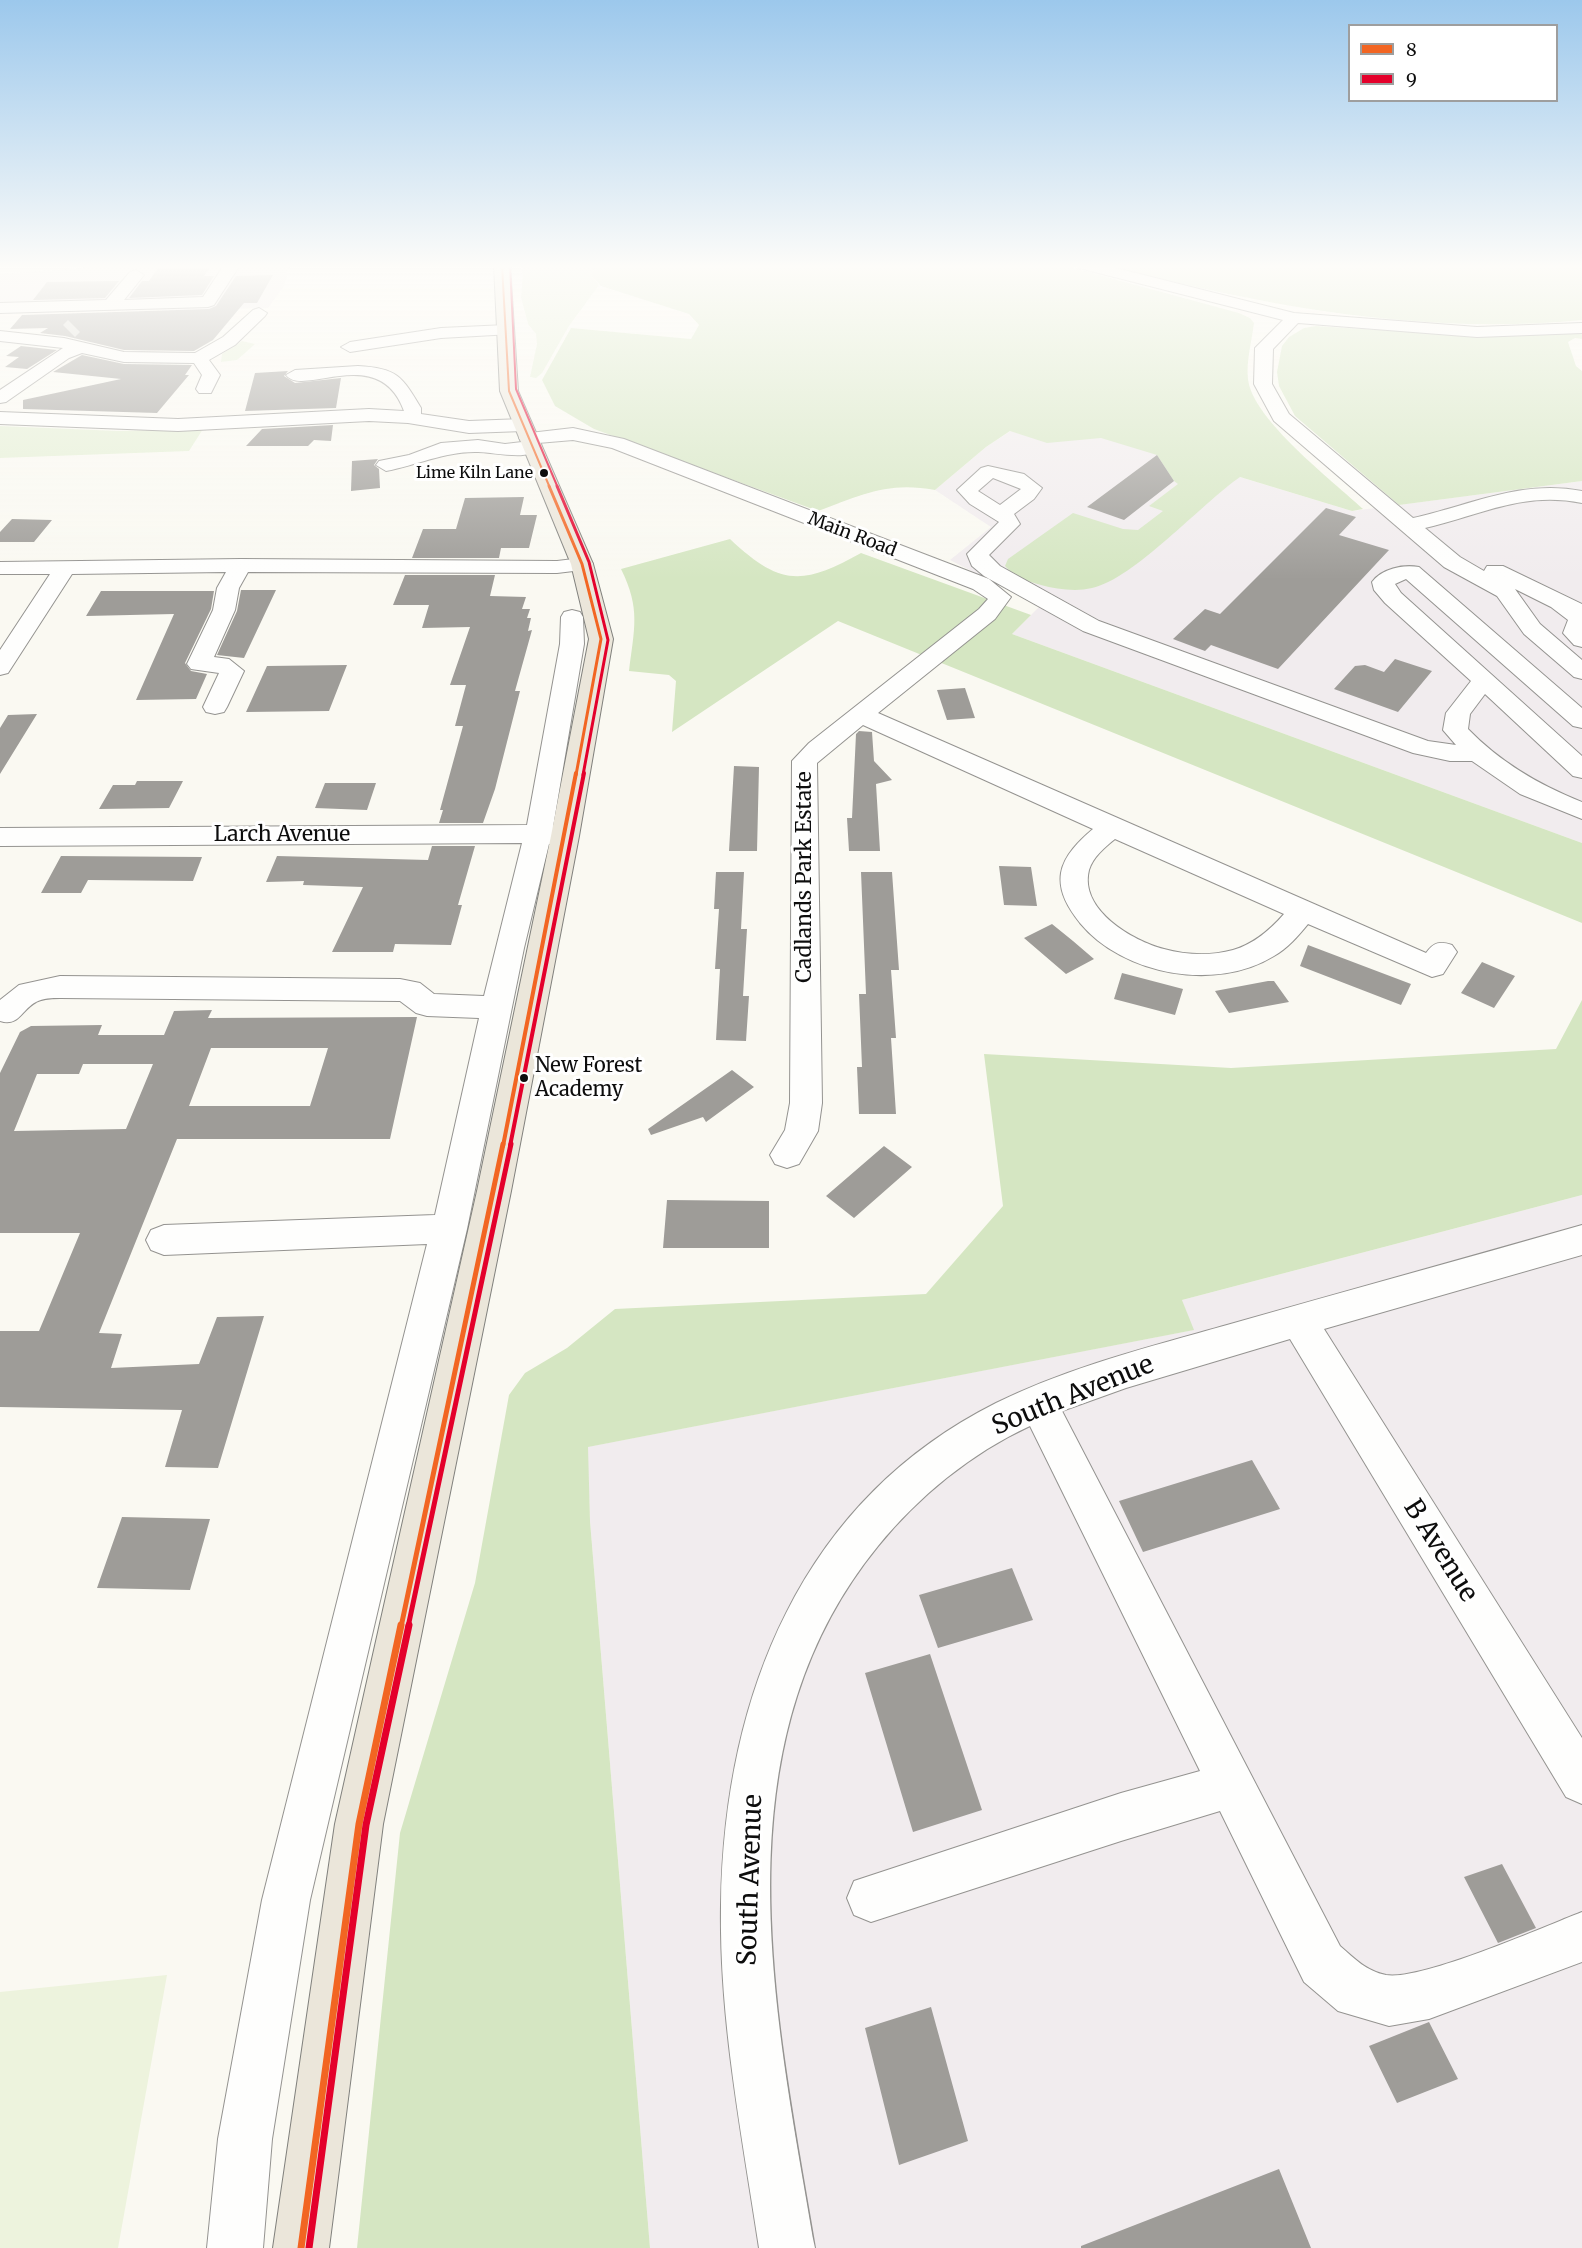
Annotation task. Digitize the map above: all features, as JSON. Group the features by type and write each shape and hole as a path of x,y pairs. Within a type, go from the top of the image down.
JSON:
{"main road":[{"path":"301,2248 359,1824 494,1191 551,835 601,639 582,564 509,391 508,370"}],"street":[{"path":"0,398 40,370"},
{"path":"206,389 211,375 207,370"},
{"path":"1263,370 1263,384 1281,417 1462,570 1505,591 1527,623 1582,672"},
{"path":"295,375 359,373 386,375 397,384 412,408 413,412 408,417"},
{"path":"0,418 96,424 178,424 359,415 408,417 528,437"},
{"name":"Main Road","path":"528,437 573,434 617,443 997,592 1000,597 995,606 862,715"},
{"path":"386,465 414,460 436,450 478,446 505,450 528,437"},
{"path":"1411,525 1518,496 1555,492 1582,497"},
{"path":"1001,514 1009,520 1010,524 978,554 980,561 992,571 1079,621 1414,745 1443,752 1475,753"},
{"path":"1428,539 1577,626"},
{"path":"0,568 241,565 557,567 582,564"},
{"path":"215,707 232,671 221,664 198,664 224,610 228,588 241,565"},
{"path":"1582,722 1404,566 1383,582 1385,590 1582,770"},
{"path":"0,668 65,567"},
{"path":"1527,623 1525,612 1528,606 1546,603 1577,626"},
{"path":"235,2248 245,2139 286,1900 449,1229 496,1008 551,835 572,644 572,617"},
{"path":"1484,680 1458,713 1454,725 1455,730 1475,753 1531,790 1582,811"},
{"path":"862,715 1432,967"},
{"name":"Cadlands Park Estate","path":"787,1155 801,1131 806,1103 803,767 818,748 862,715"},
{"path":"1112,827 1082,855 1075,874 1075,888 1080,903 1089,916 1101,929 1129,947 1156,957 1186,963 1226,963 1246,958 1270,945 1303,911"},
{"name":"Larch Avenue","path":"0,837 551,835"},
{"path":"8,1012 14,1001 24,994 60,987 400,990 409,992 427,1005 496,1008"},
{"path":"164,1239 449,1229"},
{"name":"South Avenue","path":"787,2248 748,1982 745,1924 746,1856 754,1777 772,1699 815,1599 851,1543 873,1516 922,1471 949,1452 1038,1403 1164,1360 1582,1240"},
{"name":"B Avenue","path":"1299,1321 1582,1781"},
{"path":"1038,1403 1322,1964 1356,1993 1389,2001 1429,1994 1582,1937"},
{"path":"871,1898 1121,1817 1232,1785"}],"shaded area":[{"path":"1035,415 1352,511 1582,481 1582,843 1012,634 1040,606 950,560 991,527 935,490 986,447"},
{"path":"1582,1195 1582,2248 650,2248 590,1521 587,1447 1193,1330 1182,1300"}],"green space":[{"path":"532,370 544,370 536,378 530,377"},
{"path":"548,370 1248,370 1253,395 1263,412 1296,449 1363,509 1352,511 1240,477 1147,556 1109,582 1086,589 1053,588 1017,576 1005,566 1008,559 1073,513 1123,529 1138,530 1163,511 1149,506 1178,484 1157,455 1101,438 1047,443 1010,431 986,447 935,490 889,488 818,511 594,429 555,406 542,380"},
{"path":"1277,370 1581,370 1582,481 1399,505 1295,416 1279,386"},
{"path":"0,426 118,431 203,429 189,451 0,458"},
{"path":"730,539 763,566 792,576 823,571 861,553 1031,615 1012,634 1582,843 1582,923 838,621 672,732 676,681 669,675 629,671 634,631 634,608 621,569"},
{"path":"1582,1000 1582,1195 1182,1300 1194,1330 588,1447 590,1521 650,2248 357,2248 400,1833 475,1583 509,1395 525,1373 567,1348 615,1309 926,1294 1003,1206 984,1054 1231,1068 1556,1049"},
{"path":"167,1975 118,2248 0,2248 0,1992"}],"building":[{"path":"57,370 189,370 185,375 189,375 157,413 23,409 23,400 121,379 53,372"},
{"path":"288,371 284,376 295,383 341,378 336,408 245,411 255,373"},
{"path":"333,425 331,441 314,440 308,446 246,446 262,429"},
{"path":"1157,455 1174,481 1124,520 1087,507"},
{"path":"378,459 374,465 379,469 380,488 351,491 352,461"},
{"path":"524,497 520,515 537,515 529,548 501,548 499,558 412,558 423,529 456,529 465,498"},
{"path":"1326,508 1356,517 1339,535 1389,550 1278,669 1211,645 1205,651 1173,639 1205,609 1220,614"},
{"path":"12,519 52,520 34,542 0,542 0,532"},
{"path":"405,575 495,575 490,596 526,597 522,609 530,609 527,618 531,618 528,631 532,630 515,691 520,691 495,789 483,823 439,823 443,810 440,810 463,726 455,726 466,685 450,685 470,627 422,628 429,605 393,605"},
{"path":"241,590 276,590 244,658 217,655 237,611"},
{"path":"101,591 214,591 211,609 185,663 191,671 207,674 196,699 136,700 174,614 86,616"},
{"path":"1395,659 1432,671 1398,712 1334,689 1355,666 1365,665 1384,672"},
{"path":"347,665 329,711 246,712 267,666"},
{"path":"965,688 975,718 947,720 937,690"},
{"path":"37,714 0,774 0,728 8,715"},
{"path":"859,731 872,732 874,761 892,780 876,784 880,851 849,851 847,818 852,818 856,734"},
{"path":"734,766 759,767 757,851 729,851"},
{"path":"137,781 183,781 169,808 99,809 113,785 135,785"},
{"path":"325,783 376,783 367,810 315,808"},
{"path":"432,846 475,846 458,905 462,905 451,945 395,944 393,952 332,952 363,887 303,885 304,881 266,882 277,856 428,860"},
{"path":"61,856 202,857 193,881 88,880 81,893 41,893"},
{"path":"999,866 1031,867 1037,906 1004,905"},
{"path":"716,872 744,872 741,929 747,929 743,996 749,996 746,1041 716,1040 720,969 715,969 719,909 714,909"},
{"path":"861,872 892,872 899,970 891,970 896,1038 891,1038 896,1114 859,1114 857,1067 862,1067 859,994 866,994"},
{"path":"1052,924 1094,959 1066,974 1024,938"},
{"path":"1308,945 1411,984 1401,1005 1300,966"},
{"path":"1482,962 1515,976 1494,1008 1461,993"},
{"path":"1122,973 1183,989 1175,1015 1114,999"},
{"path":"1274,981 1289,1002 1229,1013 1215,991"},
{"path":"212,1010 208,1018 417,1017 390,1139 177,1139 99,1333 122,1334 111,1368 199,1364 217,1317 264,1316 218,1468 165,1467 182,1410 0,1407 0,1331 39,1331 80,1233 0,1233 0,1073 20,1032 31,1026 102,1025 98,1035 164,1035 174,1011","holes":["211,1048 328,1048 310,1106 189,1106","83,1064 153,1064 126,1129 14,1131 37,1074 79,1074"]},
{"path":"732,1070 754,1087 706,1122 703,1117 651,1135 648,1129"},
{"path":"884,1146 912,1167 854,1218 826,1196"},
{"path":"667,1200 769,1201 769,1248 663,1248"},
{"path":"1252,1460 1280,1509 1143,1552 1119,1501"},
{"path":"122,1517 210,1519 190,1590 97,1588"},
{"path":"1012,1568 1033,1620 938,1648 919,1595"},
{"path":"930,1654 982,1810 913,1832 865,1673"},
{"path":"1502,1864 1536,1928 1498,1943 1464,1877"},
{"path":"931,2007 968,2141 899,2165 865,2028"},
{"path":"1429,2022 1458,2079 1397,2103 1369,2046"},
{"path":"1279,2169 1311,2248 1081,2248 1081,2246"}],"transit line":[{"name":"8","path":"301,2248 359,1824 494,1191 565,836 601,639 582,564 509,391 508,370"},
{"name":"9","path":"309,2248 366,1825 501,1192 572,837 608,640 589,562 516,389 515,370"}],"place":[{"name":"Lime Kiln Lane","path":"544,473"},
{"name":"New Forest Academy","path":"524,1078"}]}
